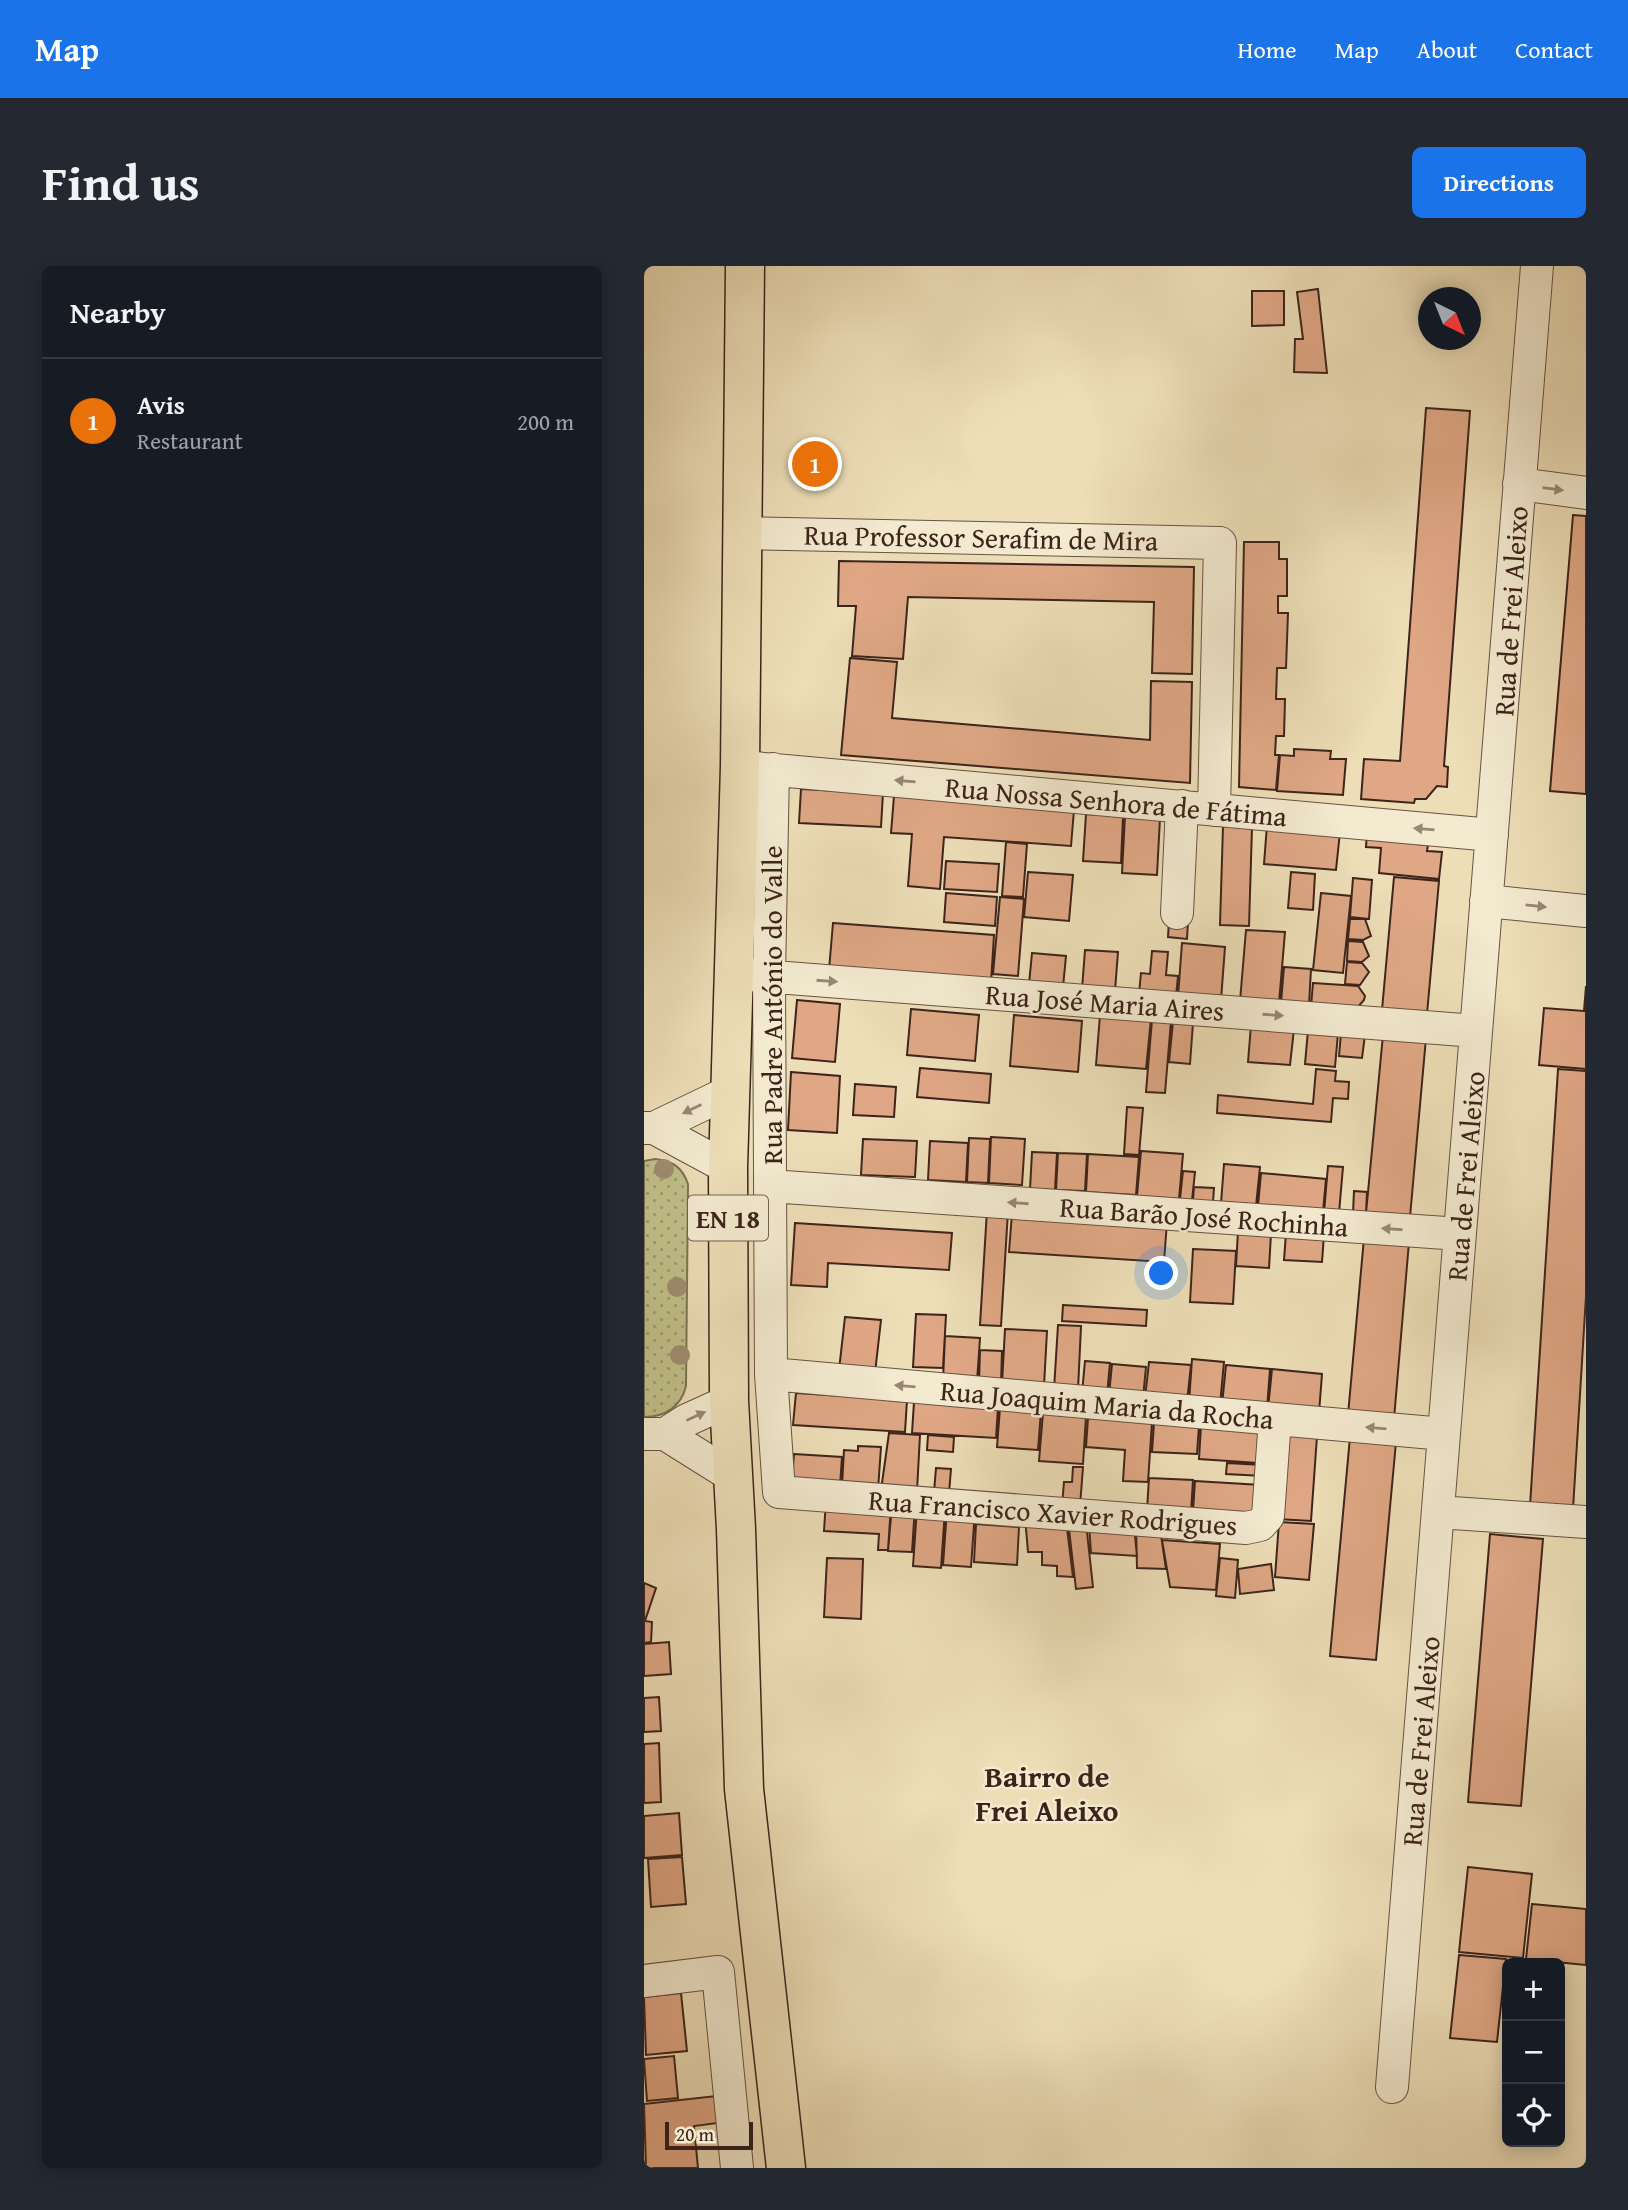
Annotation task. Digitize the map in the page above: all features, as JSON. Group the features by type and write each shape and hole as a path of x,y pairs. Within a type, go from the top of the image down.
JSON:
{"main road":[{"name":"EN 18","path":"745,266 743,533 757,768 752,975 731,1091 728,1168 729,1401 744,1789 786,2168"}],"street":[{"name":"Rua de Frei Aleixo","path":"1392,2087 1537,266"},
{"path":"1520,484 1586,493"},
{"name":"Rua Professor Serafim de Mira","path":"743,533 1220,542 1214,810"},
{"name":"Rua Nossa Senhora de Fátima","path":"757,768 1492,835"},
{"path":"1177,913 1182,806"},
{"path":"1486,901 1586,911"},
{"name":"Rua José Maria Aires","path":"752,975 1476,1031"},
{"name":"Rua Padre António do Valle","path":"752,975 770,1186 771,1374 779,1492"},
{"path":"649,1128 731,1091"},
{"path":"649,1128 728,1168"},
{"name":"Rua Barão José Rochinha","path":"770,1186 1460,1234"},
{"name":"Rua Joaquim Maria da Rocha","path":"771,1374 1444,1434"},
{"path":"655,1434 729,1401"},
{"name":"Rua Francisco Xavier Rodrigues","path":"779,1492 1246,1528 1260,1525 1268,1516 1275,1419"},
{"path":"655,1434 732,1476"},
{"path":"1438,1512 1586,1522"},
{"path":"644,1981 718,1972 737,2168"}],"shaded area":[{"path":"655,1159 676,1166 688,1184 686,1386 680,1400 671,1409 659,1415 644,1417 644,1161"}],"building":[{"path":"1318,289 1327,373 1294,372 1295,339 1303,339 1297,292"},
{"path":"1252,291 1284,291 1284,325 1252,326"},
{"path":"1426,408 1470,411 1444,766 1448,767 1447,787 1437,786 1426,799 1415,799 1414,803 1361,799 1364,759 1400,761"},
{"path":"1573,515 1586,516 1586,794 1550,791"},
{"path":"1244,542 1279,542 1279,559 1287,559 1287,596 1278,596 1278,613 1288,613 1286,668 1277,668 1276,699 1285,699 1284,736 1276,736 1275,755 1279,755 1276,790 1239,787"},
{"path":"839,561 1194,567 1192,674 1152,673 1154,602 908,597 903,659 852,656 856,606 838,606"},
{"path":"850,658 897,662 892,718 1150,740 1151,681 1192,682 1190,783 841,755"},
{"path":"1294,749 1331,751 1330,759 1346,759 1343,795 1277,791 1280,755 1294,756"},
{"path":"801,789 883,793 881,827 799,823"},
{"path":"894,796 1074,810 1071,846 944,837 940,889 908,886 912,834 891,833"},
{"path":"1086,814 1123,816 1121,863 1083,861"},
{"path":"1125,816 1160,818 1157,875 1122,873"},
{"path":"1267,825 1340,832 1336,870 1264,864"},
{"path":"1223,826 1252,827 1249,926 1220,925"},
{"path":"1367,832 1417,837 1417,844 1428,845 1427,851 1442,852 1439,879 1379,873 1381,848 1366,847"},
{"path":"1006,842 1027,844 1023,897 1002,896"},
{"path":"946,861 999,864 997,892 944,889"},
{"path":"1028,872 1073,875 1069,921 1024,917"},
{"path":"1291,872 1315,874 1313,910 1288,908"},
{"path":"1394,877 1439,881 1427,1014 1382,1010"},
{"path":"1353,878 1372,880 1369,919 1350,917"},
{"path":"946,893 997,897 995,926 944,922"},
{"path":"1321,893 1351,896 1343,973 1313,970"},
{"path":"1000,897 1024,899 1018,976 993,974"},
{"path":"1350,919 1365,919 1371,936 1363,940 1348,939"},
{"path":"1169,921 1188,922 1187,939 1168,937"},
{"path":"833,923 994,935 991,983 829,970"},
{"path":"1246,930 1285,932 1279,1003 1240,1001"},
{"path":"1348,941 1363,942 1369,956 1362,962 1347,961"},
{"path":"1182,943 1225,947 1221,1000 1178,997"},
{"path":"1085,950 1118,952 1115,991 1082,989"},
{"path":"1152,951 1168,952 1166,975 1178,976 1176,996 1139,994 1141,973 1150,974"},
{"path":"1032,953 1066,956 1063,987 1029,984"},
{"path":"1347,962 1362,963 1369,972 1360,985 1345,984"},
{"path":"1284,967 1311,969 1309,1005 1281,1003"},
{"path":"1313,983 1358,986 1365,996 1364,1000 1356,1009 1311,1006"},
{"path":"1586,986 1586,1069 1539,1065 1544,1008 1584,1011"},
{"path":"797,1000 840,1004 835,1062 792,1058"},
{"path":"911,1009 979,1015 975,1061 907,1055"},
{"path":"1014,1015 1082,1021 1078,1072 1010,1066"},
{"path":"1100,1015 1151,1019 1146,1069 1096,1065"},
{"path":"1152,1020 1171,1021 1165,1093 1146,1092"},
{"path":"1173,1022 1193,1023 1190,1064 1169,1062"},
{"path":"1251,1025 1294,1029 1290,1065 1248,1062"},
{"path":"1308,1030 1338,1033 1335,1067 1305,1064"},
{"path":"1341,1033 1365,1035 1362,1058 1339,1056"},
{"path":"1383,1035 1426,1038 1410,1217 1366,1213"},
{"path":"920,1068 991,1074 989,1103 917,1097"},
{"path":"1316,1069 1336,1071 1335,1081 1349,1082 1348,1099 1333,1098 1331,1122 1217,1113 1218,1095 1313,1104"},
{"path":"1558,1069 1586,1071 1586,1296 1573,1509 1530,1506"},
{"path":"791,1072 840,1076 837,1133 788,1130"},
{"path":"855,1084 896,1087 894,1117 853,1115"},
{"path":"1127,1107 1143,1108 1139,1155 1124,1154"},
{"path":"991,1137 1025,1139 1022,1185 989,1183"},
{"path":"969,1138 990,1139 988,1183 967,1182"},
{"path":"863,1139 917,1141 915,1177 861,1175"},
{"path":"930,1141 968,1143 966,1182 928,1180"},
{"path":"1141,1151 1183,1154 1179,1199 1137,1196"},
{"path":"1032,1152 1057,1153 1055,1190 1030,1189"},
{"path":"1058,1153 1087,1154 1085,1191 1056,1190"},
{"path":"1088,1154 1139,1157 1136,1195 1086,1192"},
{"path":"1224,1164 1260,1167 1256,1206 1221,1203"},
{"path":"1328,1166 1343,1167 1339,1213 1324,1212"},
{"path":"1183,1171 1195,1172 1192,1200 1180,1199"},
{"path":"1261,1173 1326,1179 1323,1212 1258,1206"},
{"path":"1194,1187 1214,1188 1213,1202 1193,1200"},
{"path":"1354,1191 1367,1192 1366,1214 1353,1213"},
{"path":"987,1210 1008,1211 1001,1326 980,1325"},
{"path":"1012,1213 1167,1222 1164,1262 1009,1252"},
{"path":"795,1223 952,1233 949,1270 828,1263 827,1287 791,1285"},
{"path":"1238,1231 1271,1234 1269,1268 1236,1266"},
{"path":"1286,1233 1324,1235 1322,1262 1284,1260"},
{"path":"1364,1238 1409,1242 1394,1419 1348,1415"},
{"path":"1193,1249 1236,1251 1233,1304 1190,1302"},
{"path":"1063,1305 1147,1310 1146,1326 1062,1321"},
{"path":"916,1314 946,1315 943,1368 913,1367"},
{"path":"845,1317 881,1320 875,1373 839,1370"},
{"path":"1058,1325 1081,1326 1078,1390 1054,1389"},
{"path":"1005,1329 1047,1331 1044,1386 1002,1384"},
{"path":"945,1336 980,1338 977,1382 943,1380"},
{"path":"980,1350 1002,1351 1001,1384 979,1383"},
{"path":"1192,1359 1224,1362 1220,1405 1189,1402"},
{"path":"1085,1361 1110,1363 1107,1395 1082,1393"},
{"path":"1149,1362 1191,1365 1187,1402 1145,1398"},
{"path":"1112,1364 1146,1367 1143,1398 1109,1395"},
{"path":"1226,1365 1270,1369 1267,1409 1222,1405"},
{"path":"1272,1369 1322,1374 1319,1413 1268,1409"},
{"path":"796,1393 907,1400 905,1432 793,1425"},
{"path":"914,1402 998,1408 996,1438 912,1433"},
{"path":"1000,1408 1041,1411 1038,1450 997,1447"},
{"path":"1043,1413 1086,1416 1083,1464 1039,1461"},
{"path":"1088,1418 1152,1422 1148,1482 1123,1481 1125,1450 1086,1447"},
{"path":"1154,1423 1199,1426 1197,1454 1152,1452"},
{"path":"1201,1425 1261,1429 1258,1463 1199,1459"},
{"path":"889,1433 920,1435 917,1491 881,1490"},
{"path":"1283,1434 1317,1436 1311,1521 1277,1519"},
{"path":"928,1435 954,1437 953,1452 927,1450"},
{"path":"1350,1437 1396,1442 1376,1660 1330,1656"},
{"path":"858,1446 881,1447 878,1490 842,1486 844,1450 858,1451"},
{"path":"794,1454 842,1457 840,1486 792,1479"},
{"path":"1227,1463 1263,1465 1263,1476 1226,1474"},
{"path":"1073,1467 1083,1467 1080,1506 1062,1505 1064,1482 1072,1482"},
{"path":"936,1468 951,1469 949,1493 934,1492"},
{"path":"1149,1478 1193,1480 1191,1512 1147,1510"},
{"path":"1195,1481 1261,1485 1260,1515 1193,1511"},
{"path":"826,1500 891,1505 888,1550 878,1550 879,1534 824,1531"},
{"path":"892,1505 915,1506 912,1552 888,1551"},
{"path":"917,1508 945,1510 941,1568 913,1566"},
{"path":"947,1510 975,1511 971,1567 943,1565"},
{"path":"1025,1517 1066,1520 1073,1577 1057,1576 1057,1566 1042,1565 1042,1552 1028,1552"},
{"path":"1068,1521 1086,1523 1093,1587 1076,1589"},
{"path":"1279,1522 1314,1524 1309,1580 1275,1577"},
{"path":"976,1524 1019,1527 1017,1565 974,1562"},
{"path":"1089,1524 1134,1526 1137,1556 1091,1553"},
{"path":"1136,1526 1160,1528 1166,1569 1137,1568"},
{"path":"1490,1534 1543,1539 1521,1806 1468,1802"},
{"path":"1162,1540 1220,1544 1216,1590 1170,1587"},
{"path":"827,1558 863,1559 861,1619 824,1617"},
{"path":"1220,1558 1238,1560 1235,1598 1216,1596"},
{"path":"1271,1564 1274,1590 1240,1594 1238,1569"},
{"path":"644,1583 656,1588 645,1621 652,1622 651,1642 644,1643"},
{"path":"669,1642 671,1674 644,1676 644,1644"},
{"path":"659,1697 661,1731 644,1732 644,1698"},
{"path":"659,1743 661,1802 644,1803 644,1744"},
{"path":"679,1813 682,1855 644,1858 644,1816"},
{"path":"682,1857 686,1904 651,1907 648,1859"},
{"path":"1468,1867 1532,1874 1523,1958 1459,1952"},
{"path":"1532,1904 1586,1909 1586,1965 1565,1963 1565,1958 1526,1958"},
{"path":"1459,1955 1502,1959 1502,1996 1497,2042 1450,2038"},
{"path":"681,1993 687,2051 646,2055 644,1997"},
{"path":"674,2056 678,2098 647,2101 644,2059"},
{"path":"716,2096 718,2123 694,2126 698,2168 646,2168 644,2104"}],"place":[{"name":"Avis","path":"815,464"}],"district":[{"name":"Bairro de Frei Aleixo","path":"1047,1793"}]}
